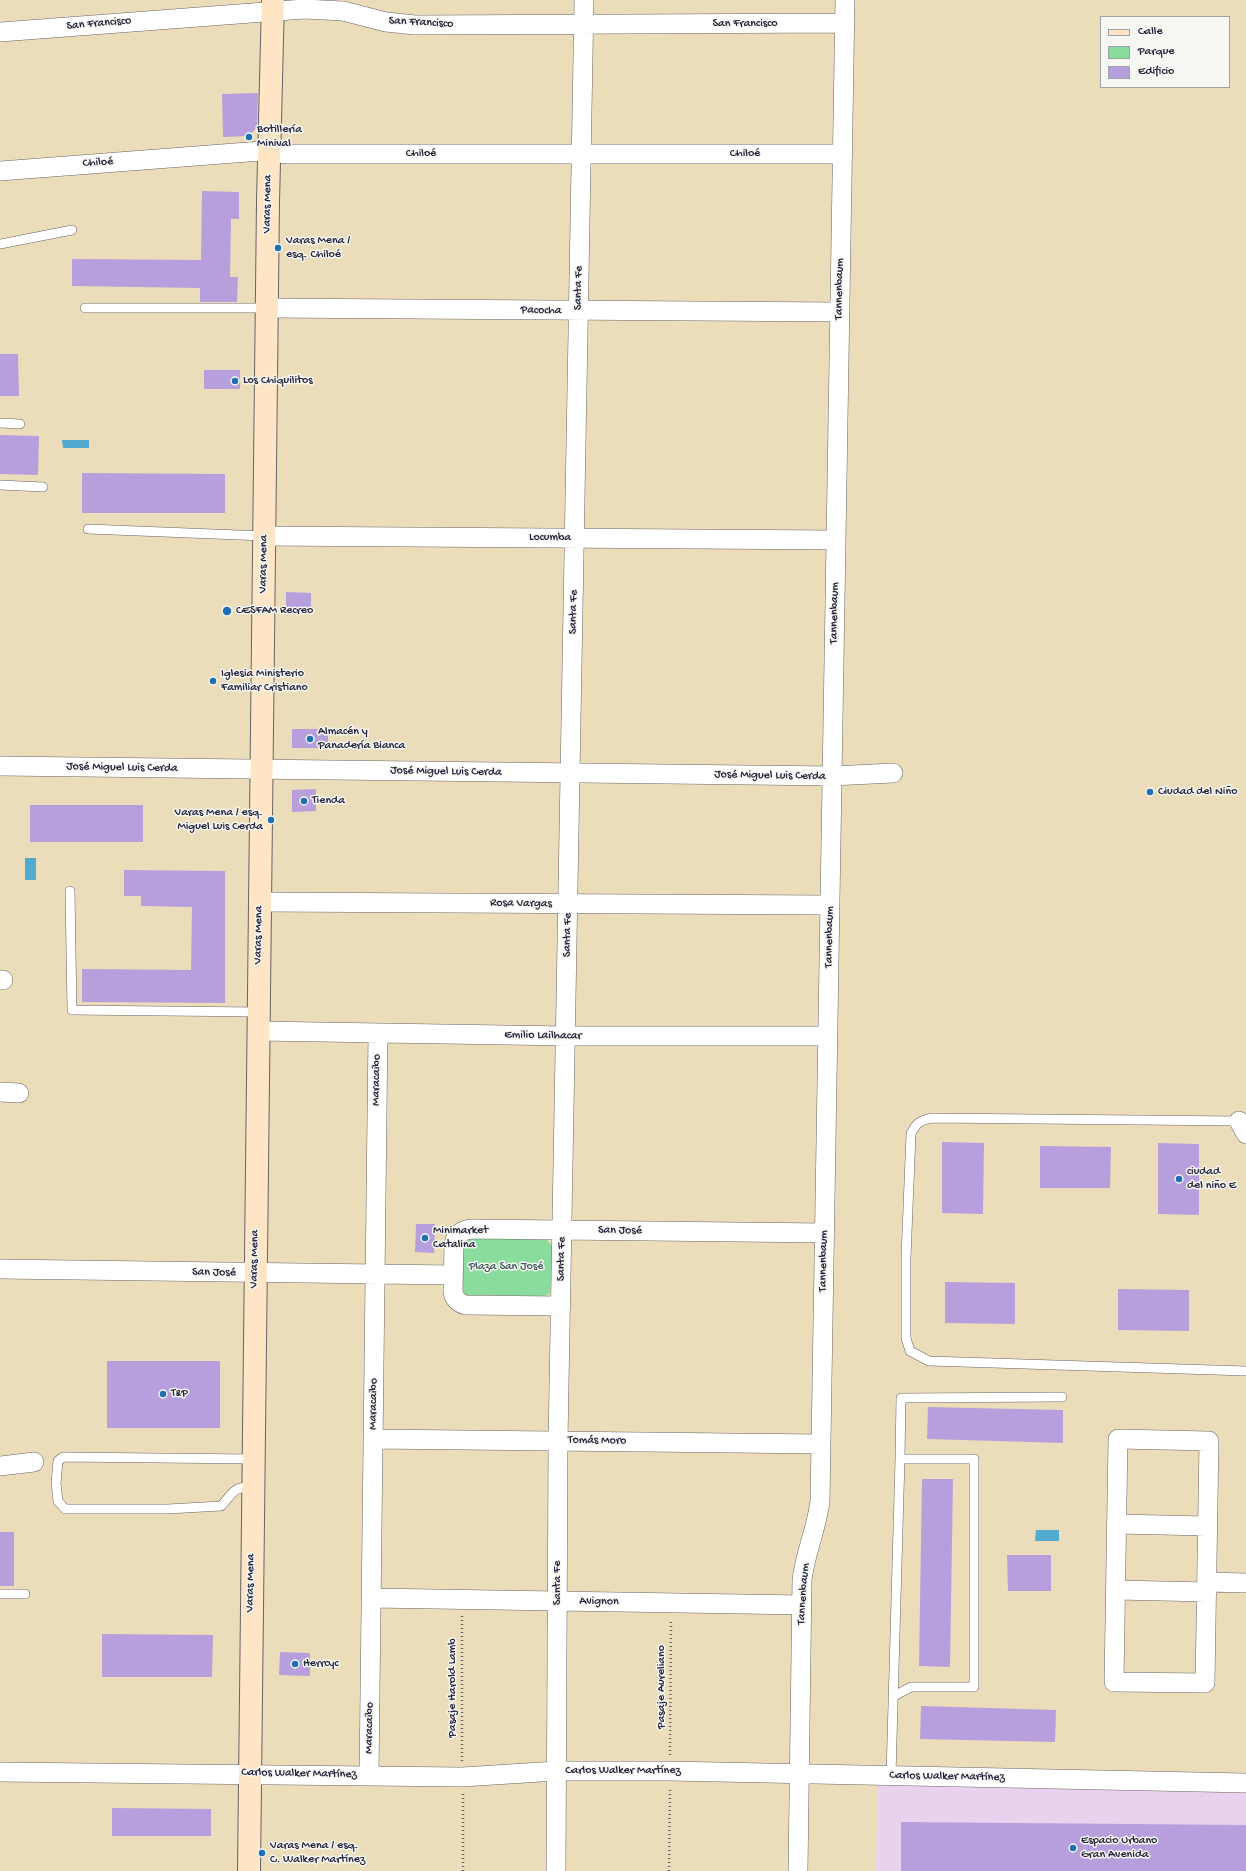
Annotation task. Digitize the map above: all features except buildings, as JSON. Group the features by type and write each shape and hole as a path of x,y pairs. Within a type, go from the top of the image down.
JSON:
{"street":[{"name":"Santa Fe","path":"556,1871 558,1441 567,1036 584,0"},
{"name":"Tannenbaum","path":"798,1871 802,1605 804,1566 819,1511 821,1444 845,0"},
{"name":"San Francisco","path":"0,32 272,5 304,9 343,11 386,22 415,25 845,23"},
{"name":"Varas Mena","path":"249,1871 252,1486 272,5"},
{"name":"Chiloé","path":"0,171 261,150 288,154 843,154"},
{"name":"Pacocha","path":"267,308 840,312"},
{"name":"Locumba","path":"264,536 836,540"},
{"name":"José Miguel Luis Cerda","path":"0,766 571,774 832,776 893,773"},
{"name":"Rosa Vargas","path":"260,902 830,905"},
{"name":"Emilio Lailhacar","path":"258,1022 378,1033 567,1036 828,1036"},
{"name":"Maracaibo","path":"370,1775 378,1033"},
{"path":"0,1092 19,1092"},
{"name":"San José","path":"562,1306 463,1304 454,1296 453,1275 455,1240 460,1233 465,1230 825,1233"},
{"name":"San José","path":"0,1269 255,1274 453,1275"},
{"name":"Tomás Moro","path":"374,1439 821,1444"},
{"path":"1118,1439 1209,1441 1207,1526 1205,1683 1114,1682 1118,1439"},
{"path":"0,1466 34,1462"},
{"path":"1116,1524 1207,1526"},
{"path":"1116,1590 1207,1587 1246,1583"},
{"name":"Avignon","path":"372,1598 802,1605"},
{"name":"Carlos Walker Martínez","path":"0,1772 370,1775 463,1784 557,1771 670,1778 799,1774 1246,1783"}],"lane":[{"path":"0,244 72,230"},
{"path":"85,308 267,308"},
{"path":"0,423 20,424"},
{"path":"0,485 43,488"},
{"path":"88,529 264,536"},
{"path":"70,891 72,1010 258,1022"},
{"path":"1243,1127 933,1118 922,1120 916,1124 911,1134 906,1257 906,1338 910,1351 928,1361 1246,1371"},
{"path":"891,1776 902,1398 1062,1396"},
{"path":"252,1486 238,1487 221,1506 168,1509 65,1509 58,1501 56,1483 58,1461 63,1457 253,1459"},
{"path":"894,1696 911,1687 974,1686 974,1459 900,1459"},
{"path":"0,1594 25,1594"}],"path":[{"name":"Pasaje Harold Lamb","path":"462,1600 463,1871"},
{"name":"Pasaje Aureliano","path":"669,1871 671,1603"}],"shaded area":[{"path":"878,1785 1246,1793 1246,1871 876,1871"}],"green space":[{"name":"Plaza San José","path":"471,1237 547,1240 553,1247 550,1293 545,1296 466,1295 462,1290 463,1245"}],"water":[{"path":"62,440 89,440 89,448 63,448"},
{"path":"25,858 36,858 36,880 25,880"},
{"path":"1036,1530 1059,1530 1059,1541 1035,1541"}],"place":[{"name":"Botillería Minival","path":"249,137"},
{"name":"Varas Mena / esq. Chiloé","path":"278,248"},
{"name":"Los Chiquilitos","path":"235,381"},
{"name":"CESFAM Recreo","path":"227,611"},
{"name":"Iglesia Ministerio Familiar Cristiano","path":"213,681"},
{"name":"Almacén y Panadería Bianca","path":"310,739"},
{"name":"Ciudad del Niño","path":"1150,792"},
{"name":"Tienda","path":"304,801"},
{"name":"Varas Mena / esq. Miguel Luis Cerda","path":"271,820"},
{"name":"ciudad del niño E","path":"1179,1179"},
{"name":"Minimarket Catalina","path":"425,1238"},
{"name":"T&P","path":"163,1394"},
{"name":"Herrcyc","path":"295,1664"},
{"name":"Espacio Urbano Gran Avenida","path":"1073,1848"},
{"name":"Varas Mena / esq. C. Walker Martínez","path":"262,1853"}]}
